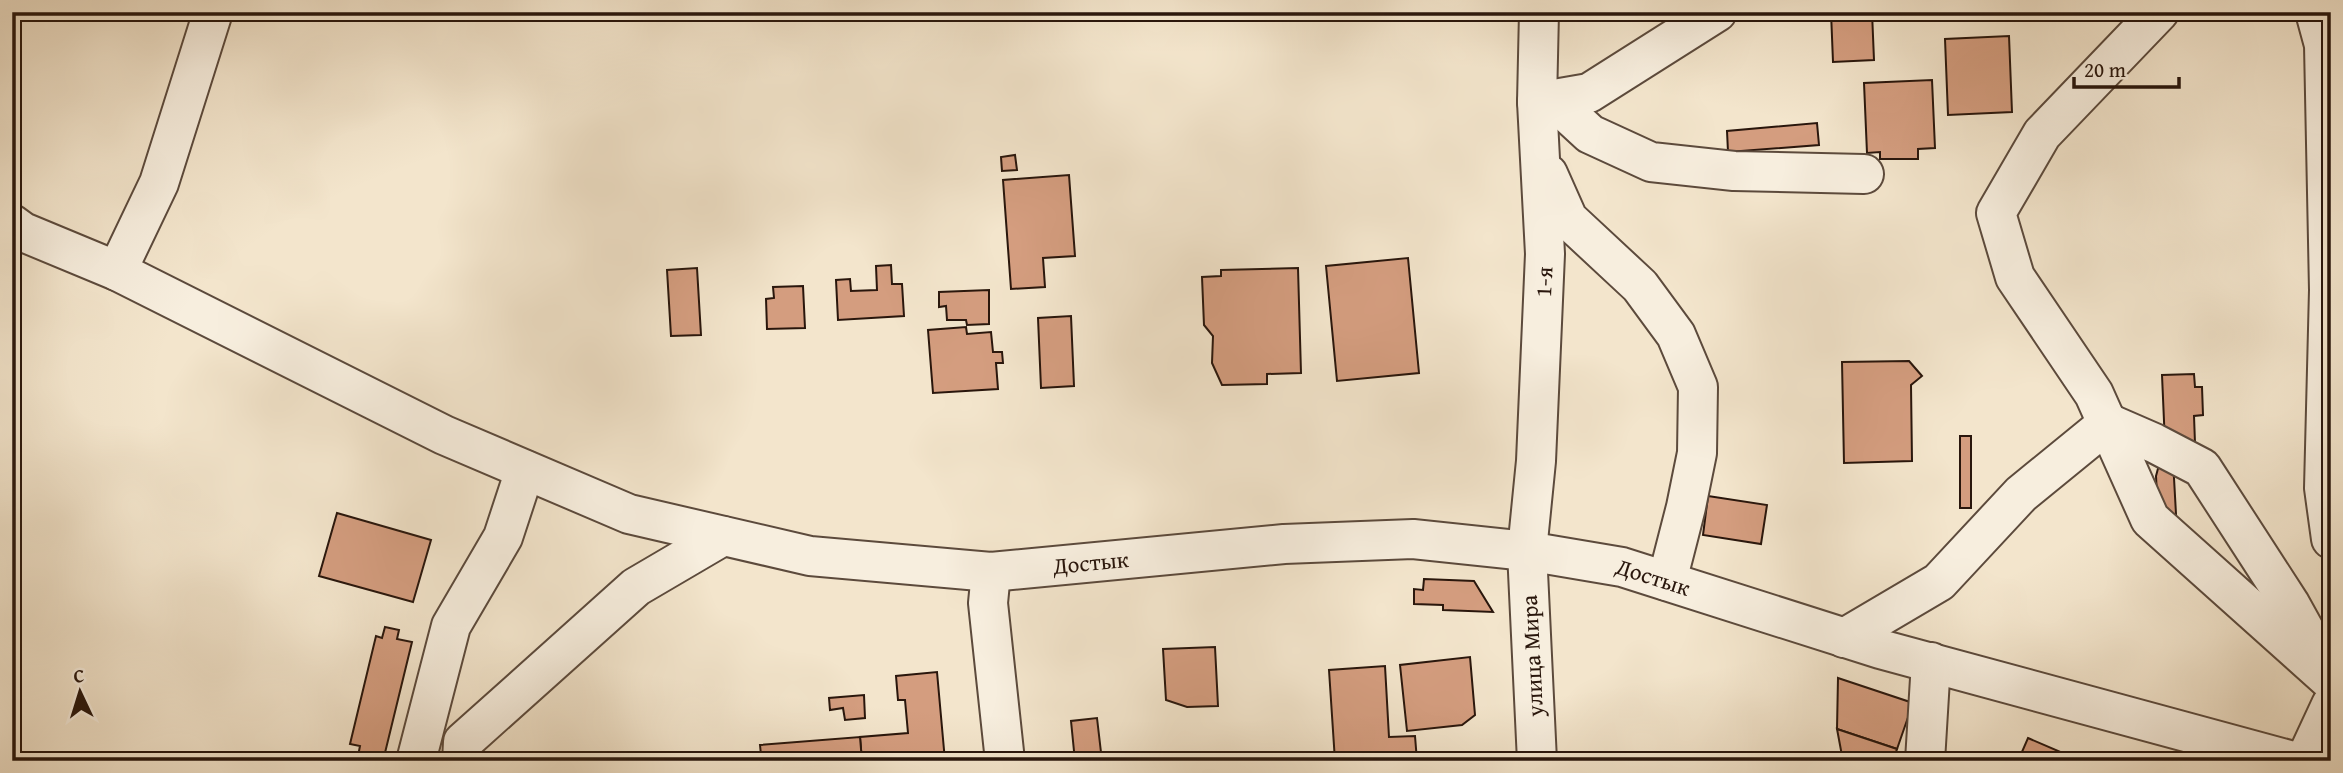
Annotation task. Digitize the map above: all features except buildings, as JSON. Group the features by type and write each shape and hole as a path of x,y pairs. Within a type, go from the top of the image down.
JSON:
{"street":[{"path":"117,271 159,183 213,12"},
{"name":"1-я","path":"1527,551 1535,461 1545,254 1540,156 1545,101 1539,12"},
{"path":"1545,101 1589,93 1717,12"},
{"path":"2160,12 2042,134 1996,213 2015,277 2094,394 2150,519 2331,679"},
{"path":"2315,12 2324,45 2329,290 2323,488 2331,539"},
{"path":"1545,101 1590,134 1651,162 1734,172 1864,174"},
{"path":"1540,156 1568,219 1640,286 1676,335 1698,387 1697,453 1667,581"},
{"name":"Достык","path":"12,225 117,271 444,435 629,514 810,556 992,572 1284,544 1413,539 1527,551 1622,567 1844,638 2293,761"},
{"path":"1844,638 1939,582 2021,494 2108,423"},
{"path":"2108,423 2202,468 2290,604 2331,679"},
{"path":"416,761 452,626 503,537 525,470"},
{"path":"462,761 463,742 636,587 723,536"},
{"name":"улица Мира","path":"1527,551 1537,761"},
{"path":"992,572 988,603 1005,761"},
{"path":"1925,761 1931,662"},
{"path":"2305,761 2331,705"}]}
